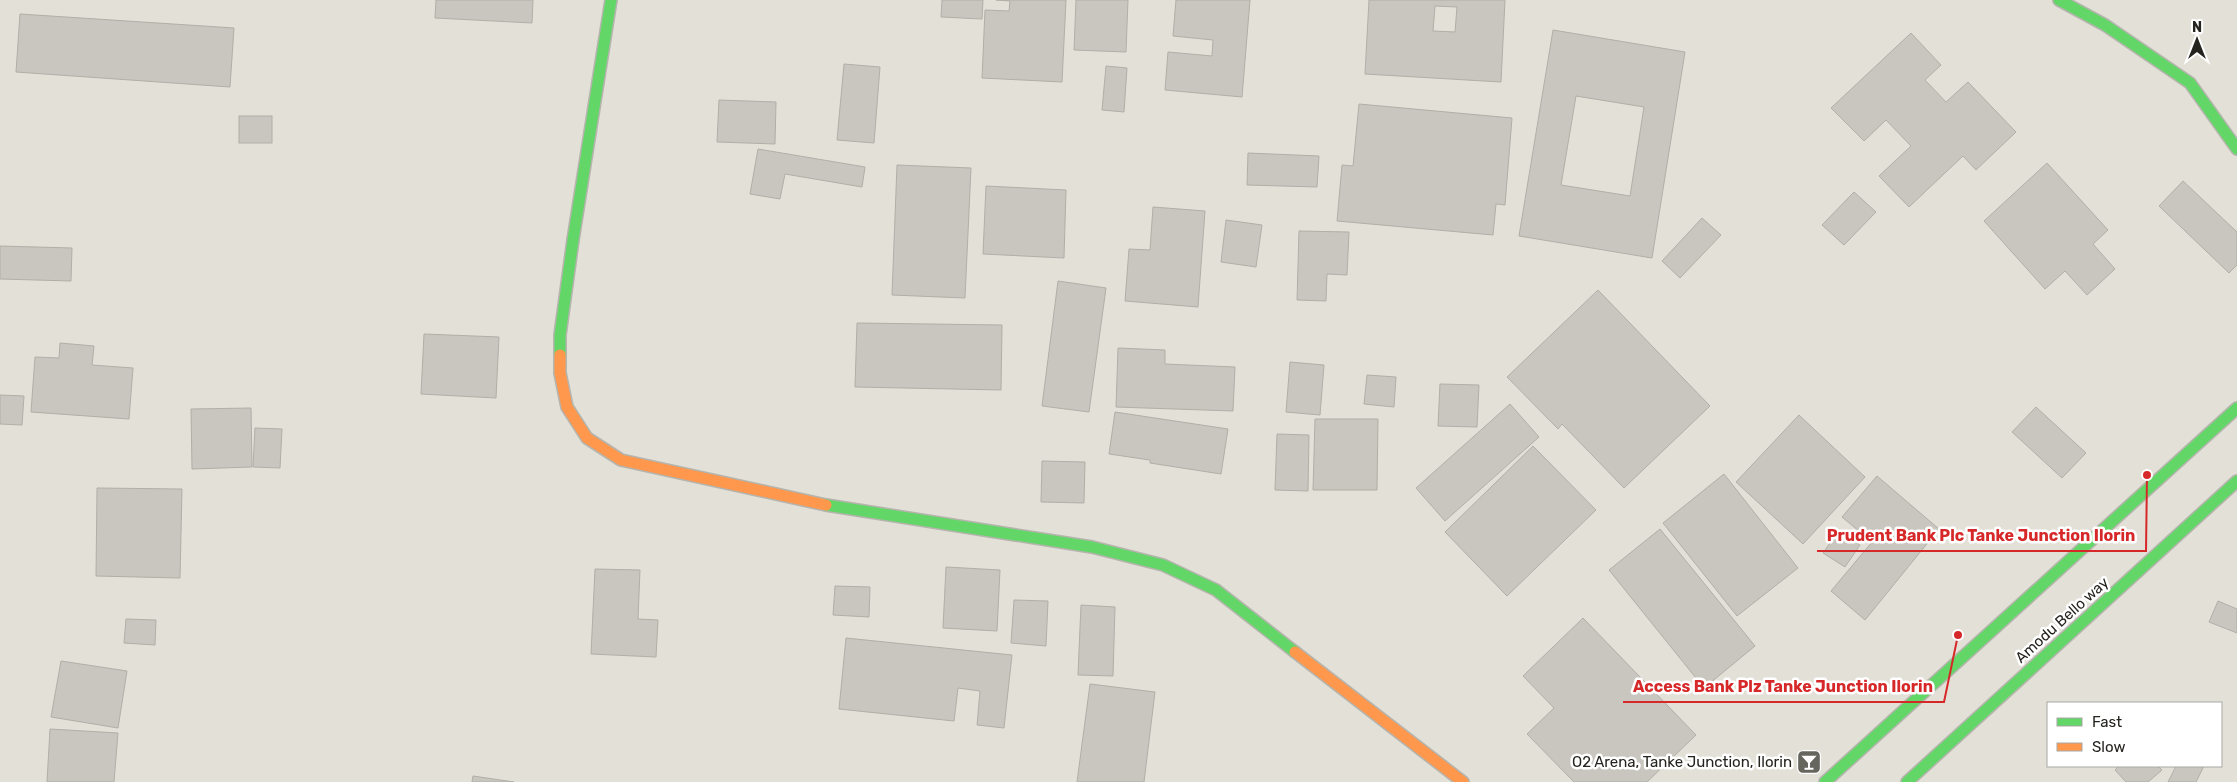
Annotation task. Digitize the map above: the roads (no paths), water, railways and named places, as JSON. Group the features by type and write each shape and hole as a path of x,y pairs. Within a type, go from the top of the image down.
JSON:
{"street":[{"path":"610,0 560,335 560,373 566,407 588,438 621,460 630,462 847,509 1015,533 1092,547 1162,564 1216,590 1463,782"},
{"path":"2059,0 2104,25 2190,83 2237,149"},
{"path":"1825,782 2237,408"},
{"name":"Amodu Bello way","path":"1907,782 2237,480"}],"place":[{"name":"Prudent Bank Plc Tanke Junction Ilorin","path":"2147,475"},
{"name":"Access Bank Plz Tanke Junction Ilorin","path":"1958,635"},
{"name":"O2 Arena, Tanke Junction, Ilorin","path":"1809,762"}]}
